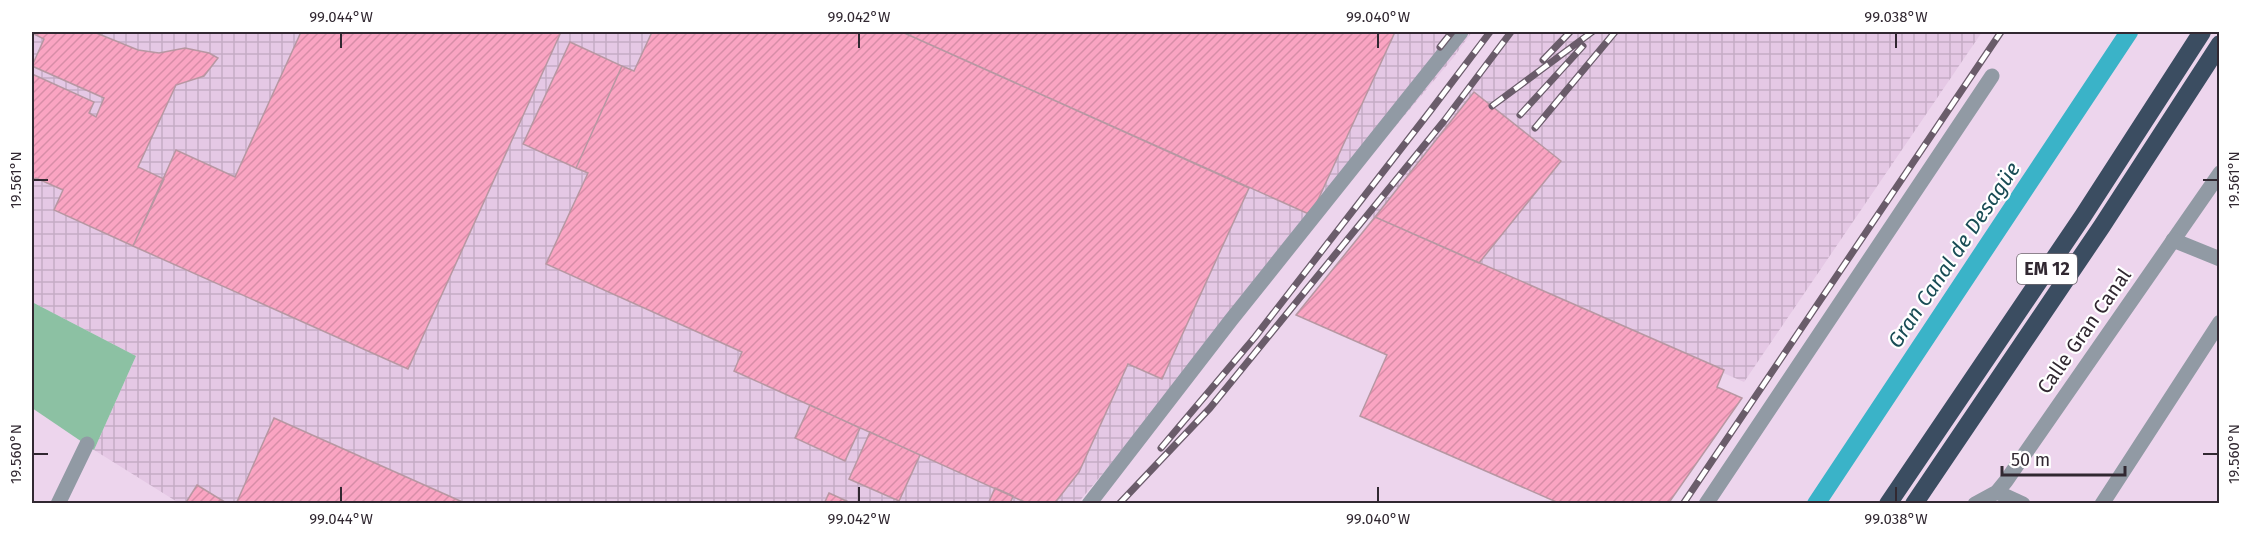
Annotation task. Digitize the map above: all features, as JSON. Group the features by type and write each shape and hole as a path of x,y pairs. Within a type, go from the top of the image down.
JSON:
{"highway":[{"name":"EM 12","path":"1888,504 2083,216 2202,32"},
{"name":"EM 12","path":"1914,504 2102,226 2220,44"}],"street":[{"path":"1089,504 1231,320 1461,32"},
{"path":"1706,504 1992,76"},
{"name":"Calle Gran Canal","path":"1975,504 1997,492 2220,174"},
{"path":"2173,240 2220,259"},
{"path":"2102,504 2220,322"},
{"path":"58,504 87,444"},
{"path":"1997,492 2023,504"}],"shaded area":[{"path":"32,32 1472,32 1453,58 1077,504 179,503 94,450 136,356 32,302"},
{"path":"1508,32 1982,32 1744,382 1368,218"}],"green space":[{"path":"32,302 136,356 94,450 32,408"}],"building":[{"path":"32,32 94,32 138,50 159,53 185,48 209,53 218,58 204,76 176,85 138,167 164,179 133,246 54,210 63,190 36,178 32,180 32,74 94,102 89,113 96,117 104,98 32,66 44,39"},
{"path":"301,32 561,32 408,369 133,246 176,150 235,177"},
{"path":"652,32 902,32 1249,188 1162,379 1128,364 1079,472 1054,504 1029,504 734,371 742,352 546,264 588,173 576,168 622,66 634,71"},
{"path":"902,32 1395,32 1311,215"},
{"path":"570,42 622,66 576,168 523,144"},
{"path":"1474,92 1561,161 1479,263 1375,217"},
{"path":"1375,217 1724,370 1717,387 1742,398 1668,504 1561,504 1360,416 1387,355 1296,315"},
{"path":"810,405 860,428 845,461 795,438"},
{"path":"274,418 467,504 236,504"},
{"path":"870,432 920,455 899,501 849,479"},
{"path":"197,485 228,504 185,504"},
{"path":"995,488 1013,496 1010,504 988,504"},
{"path":"829,493 853,504 824,504"}],"waterway":[{"name":"Gran Canal de Desagüe","path":"1816,504 2129,32"}],"railway":[{"path":"1440,47 1452,32"},
{"path":"1161,448 1255,337 1490,32"},
{"path":"1119,504 1210,408 1444,121 1511,32"},
{"path":"1543,60 1570,32"},
{"path":"1492,106 1592,32"},
{"path":"1535,128 1615,32"},
{"path":"1683,504 2001,32"},
{"path":"1520,115 1583,46"}]}
